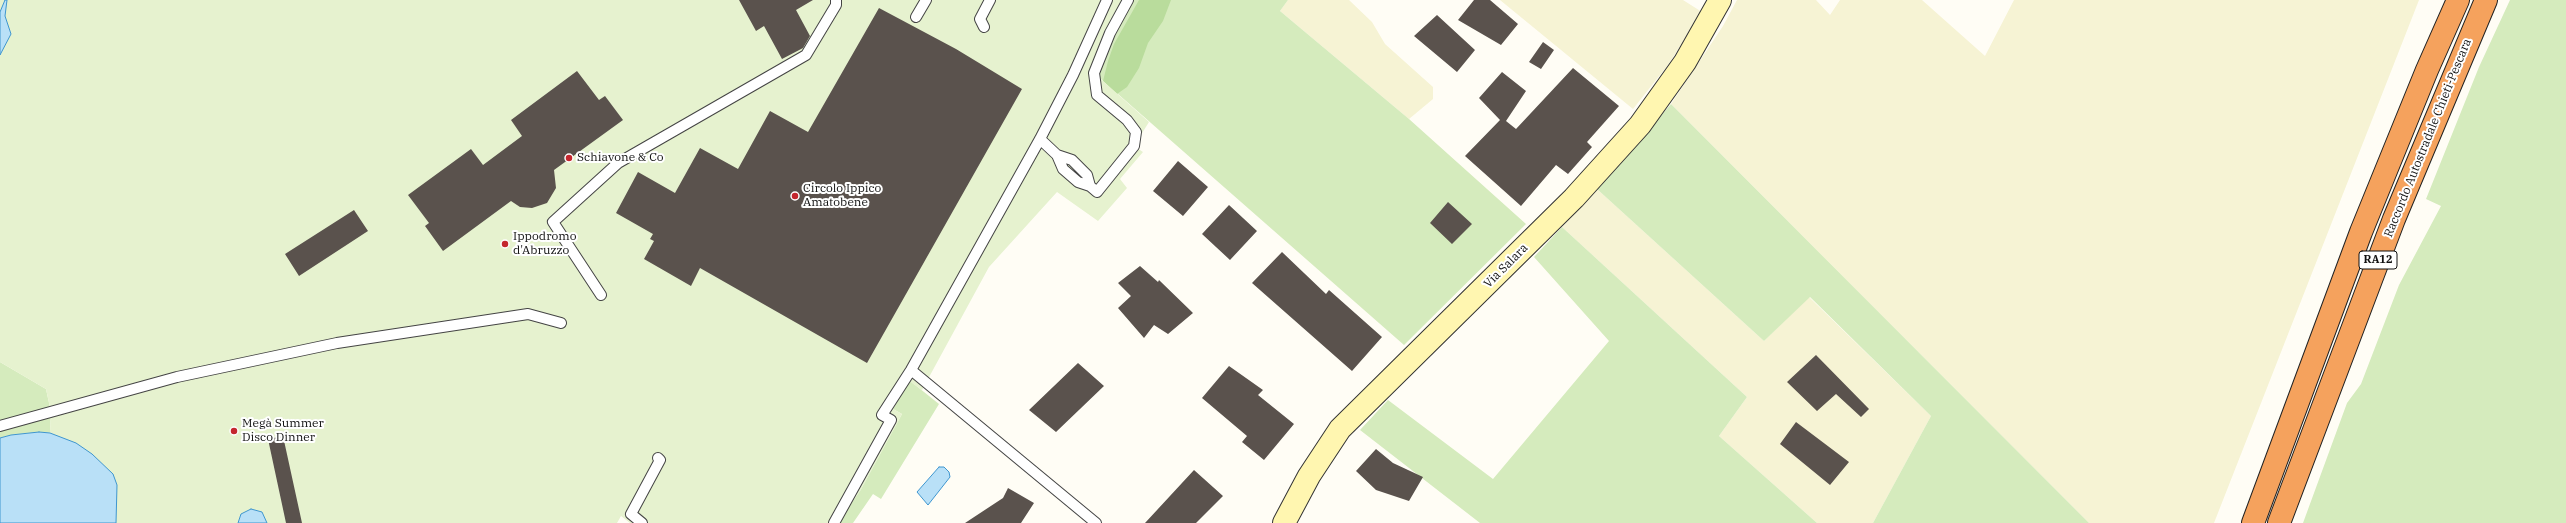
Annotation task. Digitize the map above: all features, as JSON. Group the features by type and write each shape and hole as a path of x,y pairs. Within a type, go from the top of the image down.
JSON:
{"highway":[{"name":"Raccordo Autostradale Chieti-Pescara","path":"2252,523 2361,232 2427,70 2458,0"},
{"name":"Raccordo Autostradale Chieti-Pescara","path":"2279,523 2394,219 2486,0"}],"street":[{"name":"Via Salara","path":"1284,523 1309,476 1340,429 1574,198 1640,125 1685,62 1720,0"}],"lane":[{"path":"601,295 553,222 618,163 806,55 836,5 836,0"},
{"path":"916,17 926,0"},
{"path":"984,26 980,19 990,0"},
{"path":"834,523 891,420 882,415 910,370 1040,139 1073,75 1107,0"},
{"path":"1040,139 1057,155 1063,168 1078,182 1090,186 1097,192 1134,146 1136,132 1127,120 1097,95 1094,73 1110,33 1128,0"},
{"path":"0,426 177,377 337,343 528,314 561,323"},
{"path":"910,370 1096,523"},
{"path":"642,523 631,514 660,460 658,458"}],"shaded area":[{"path":"1288,0 1349,0 1372,22 1385,44 1433,87 1433,99 1409,119 1280,11"},
{"path":"1500,0 1683,0 1702,12 1668,65 1633,109"},
{"path":"1737,0 1816,0 1830,15 1840,0 1922,0 1985,56 2014,0 2419,0 2214,523 2089,523 1671,104 1723,26"},
{"path":"1597,189 1764,341 1809,297 1931,416 1873,523 1817,523 1719,436 1747,397 1562,227"}],"green space":[{"name":"Ippodromo d'Abruzzo","path":"0,0 1128,0 1094,73 1149,122 1134,146 1143,152 1120,179 1127,188 1098,221 1057,192 989,267 922,390 909,381 893,409 902,414 860,491 837,523 630,523 621,516 617,523 0,523 0,438 25,433 50,432 51,412 46,389 0,362"},
{"path":"1128,0 1288,0 1280,11 1409,119 1526,224 1404,345 1094,73"},
{"path":"1139,0 1171,0 1163,21 1148,43 1139,68 1127,87 1117,94 1103,81 1114,44"},
{"path":"2510,0 2566,0 2566,523 2303,523 2347,403 2361,384 2399,285 2441,206 2426,199 2479,67"},
{"path":"1671,104 2089,523 1873,523 1931,416 1810,297 1764,341 1597,189"},
{"path":"1562,227 1747,397 1719,436 1817,523 1480,523 1360,430 1388,400 1493,479 1609,341 1534,257"},
{"path":"0,362 46,389 51,412 50,433 11,435 0,438"},
{"path":"909,380 939,404 881,499 873,494 853,523 837,523 860,491 902,414 893,409"}],"water":[{"path":"5,0 7,0 5,16 11,34 0,55 0,12"},
{"path":"39,432 50,433 76,443 92,454 113,474 117,485 116,523 0,523 0,438 11,435"},
{"path":"939,467 944,467 949,472 950,477 928,505 917,492"},
{"path":"251,509 262,512 267,523 238,523 241,514"}],"building":[{"path":"739,0 813,0 796,10 810,36 803,48 782,59 764,26 756,31"},
{"path":"1474,0 1490,0 1518,24 1501,45 1458,20"},
{"name":"Circolo Ippico Amatobene","path":"879,8 956,49 1022,89 867,363 700,268 691,286 644,259 654,241 650,239 653,234 616,213 638,172 675,193 700,148 738,169 770,111 808,132"},
{"path":"1437,15 1475,50 1457,72 1414,36"},
{"path":"1543,42 1554,50 1541,69 1529,62"},
{"path":"1573,68 1619,106 1587,142 1592,147 1568,174 1556,165 1521,206 1465,156 1500,120 1479,98 1502,72 1526,91 1506,121 1516,129"},
{"path":"577,71 599,100 605,96 623,120 554,170 556,188 547,203 532,208 520,207 511,201 443,251 425,226 429,223 408,195 471,149 483,165 522,136 511,120"},
{"path":"1178,161 1208,187 1183,216 1153,191"},
{"path":"1448,202 1472,224 1452,244 1430,223"},
{"path":"1229,205 1257,231 1230,260 1202,234"},
{"path":"354,210 368,231 299,276 285,254"},
{"path":"1282,252 1326,294 1329,290 1382,337 1352,371 1252,283"},
{"path":"1140,266 1158,282 1159,280 1193,313 1168,334 1154,325 1144,338 1118,308 1131,296 1118,283"},
{"path":"1816,355 1869,409 1861,417 1836,394 1817,411 1787,382"},
{"path":"1078,363 1104,386 1056,432 1029,410"},
{"path":"1229,366 1263,390 1258,395 1294,424 1264,460 1242,442 1247,436 1202,398"},
{"path":"1796,422 1849,462 1830,485 1780,444"},
{"path":"283,436 302,523 286,523 268,439"},
{"path":"1376,449 1393,463 1423,477 1409,501 1376,490 1356,471"},
{"path":"1194,470 1223,496 1196,523 1145,523"},
{"path":"1008,488 1034,503 1021,523 965,523 1003,498"}],"place":[{"name":"Schiavone & Co","path":"569,158"},
{"name":"Circolo Ippico Amatobene","path":"795,196"},
{"name":"Ippodromo d'Abruzzo","path":"505,244"},
{"name":"Megà Summer Disco Dinner","path":"234,431"}]}
